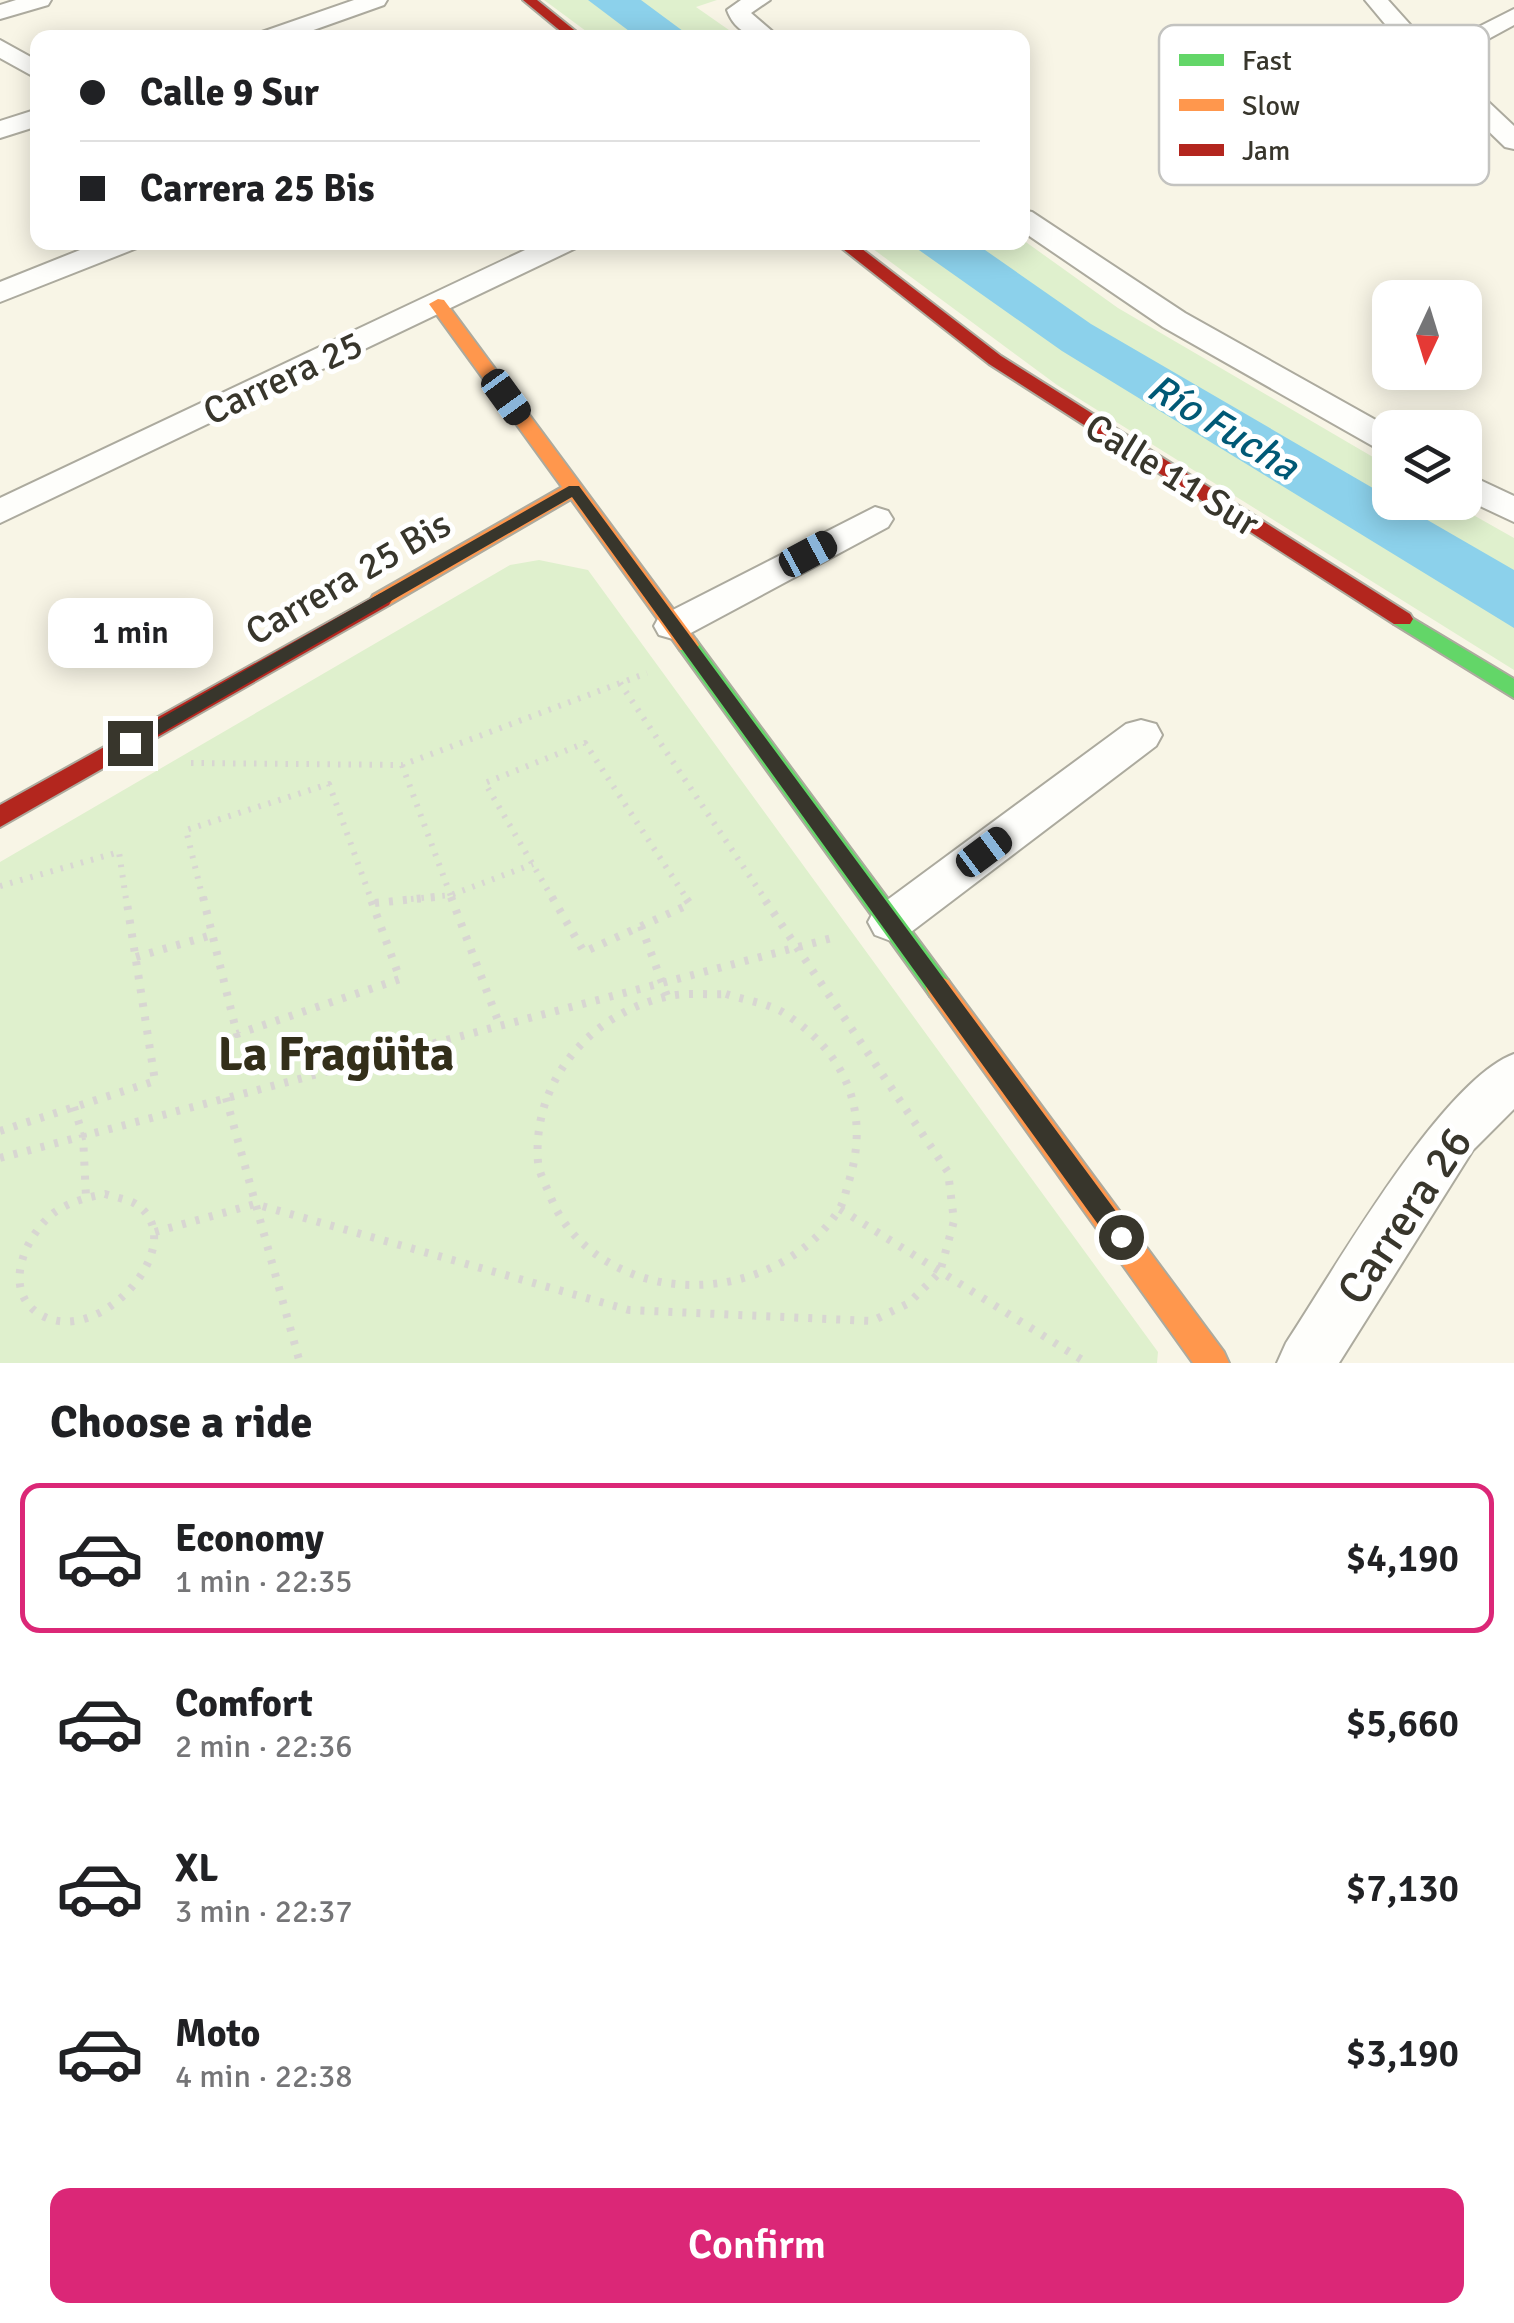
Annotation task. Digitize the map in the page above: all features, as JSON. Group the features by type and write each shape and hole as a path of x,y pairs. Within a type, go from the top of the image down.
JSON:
{"street":[{"path":"0,12 40,0"},
{"path":"290,30 376,0"},
{"path":"530,0 568,30"},
{"path":"1376,0 1398,25"},
{"path":"749,5 741,17 758,30"},
{"path":"1489,29 1514,16"},
{"path":"0,47 30,67"},
{"path":"1489,115 1514,141"},
{"path":"0,130 30,120"},
{"path":"1030,223 1174,320 1372,432"},
{"path":"0,294 107,250"},
{"name":"Carrera 25","path":"0,512 549,250"},
{"name":"Calle 11 Sur","path":"853,250 1028,382 1514,690"},
{"path":"438,304 1213,1363"},
{"name":"Carrera 25 Bis","path":"0,817 574,490"},
{"path":"1482,493 1514,511"},
{"path":"684,641 875,519"},
{"path":"891,922 1141,735"},
{"name":"Carrera 26","path":"1306,1363 1455,1134 1514,1076"}],"path":[{"path":"172,763 402,765 620,684 684,641"},
{"path":"154,1232 256,1204 628,1310 872,1320 909,1303 940,1272 954,1221 948,1172 620,684"},
{"path":"584,743 690,904 641,926 584,952 485,783 584,743"},
{"path":"402,765 500,1026"},
{"path":"329,784 375,902 400,980 238,1034 186,830 329,784"},
{"path":"0,886 119,852 155,1081 0,1132"},
{"path":"375,902 451,895 533,864"},
{"path":"0,1158 891,922"},
{"path":"641,926 667,996"},
{"path":"136,957 212,935"},
{"path":"726,994 781,1011 825,1046 854,1096 858,1152 840,1209 796,1255 736,1283 668,1286 606,1264 560,1220 538,1165 542,1108 568,1056 612,1017 667,996 726,994"},
{"path":"226,1098 300,1363"},
{"path":"74,1107 84,1136 86,1197"},
{"path":"124,1196 138,1204 154,1232 147,1270 119,1303 79,1320 58,1321 40,1315 19,1289 23,1252 33,1233 48,1218 86,1197 124,1196"},
{"path":"840,1209 1088,1363"}],"green space":[{"path":"544,0 717,0 696,7 729,30 585,30"},
{"path":"1030,245 1118,308 1372,456 1372,520 1482,520 1514,538 1514,670 1057,385 874,250 1030,250"},
{"path":"539,560 588,570 1158,1352 1157,1363 0,1363 0,862 510,565"}],"water":[{"path":"588,0 641,0 682,30 628,30"},
{"name":"Río Fucha","path":"919,250 985,250 1091,324 1372,488 1372,520 1427,520 1514,570 1514,628 1062,351"}],"traffic: fast":[{"path":"1402,619 1514,690"},
{"path":"688,645 939,988"}],"traffic: slow":[{"path":"438,304 688,645"},
{"path":"381,600 574,489"},
{"path":"939,988 1213,1363"}],"traffic: jam":[{"path":"529,0 568,30"},
{"path":"852,250 995,360 1402,619"},
{"path":"0,817 381,600"}],"district":[{"name":"La Fragüita","path":"336,1054"}],"route":[{"path":"130,743 574,490 1121,1237"}]}
